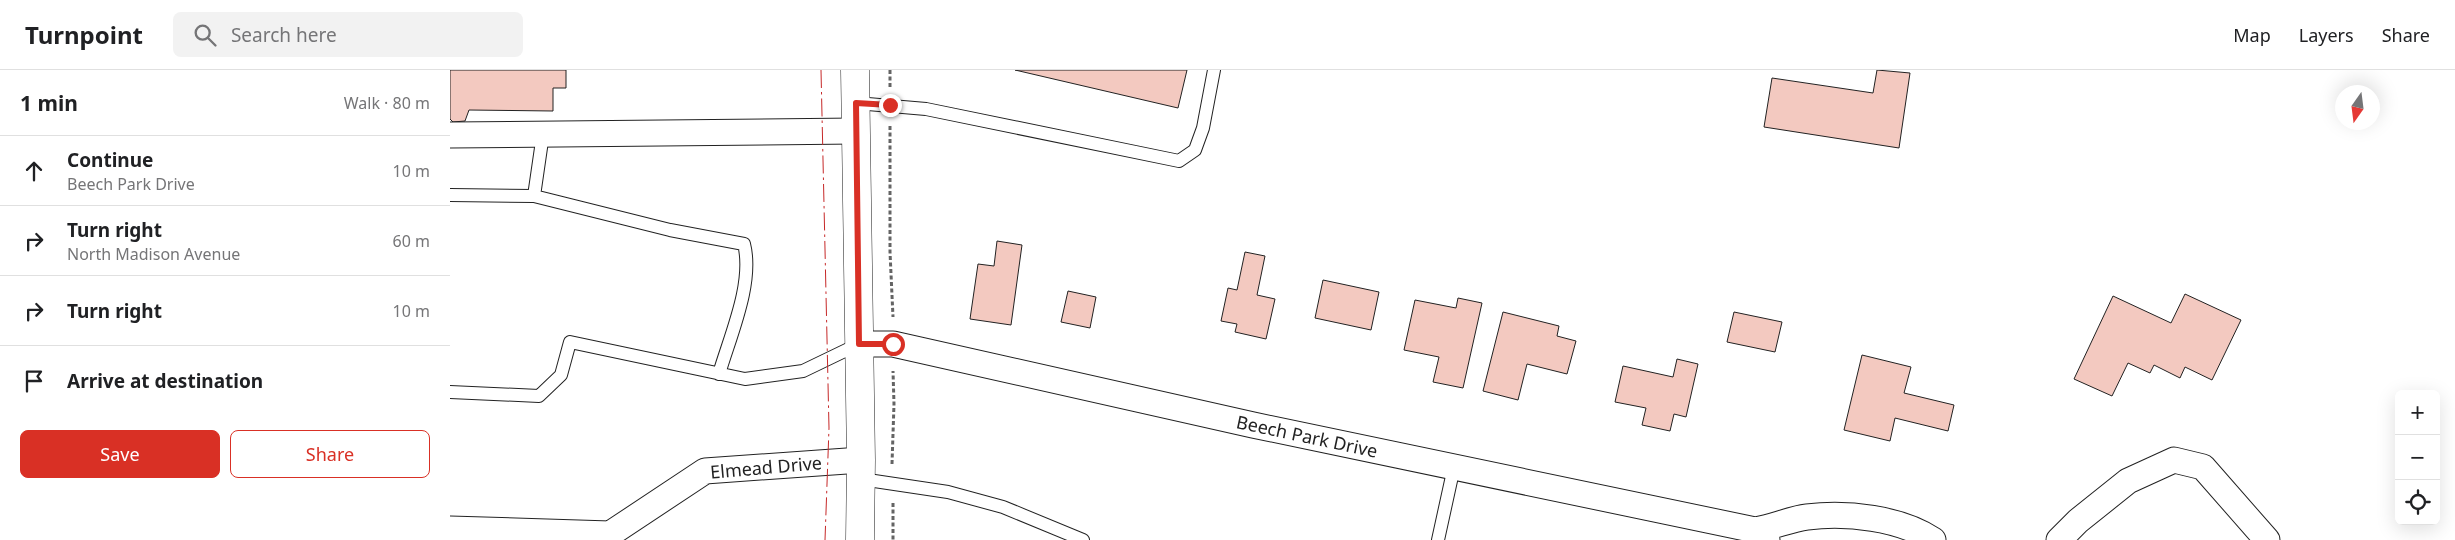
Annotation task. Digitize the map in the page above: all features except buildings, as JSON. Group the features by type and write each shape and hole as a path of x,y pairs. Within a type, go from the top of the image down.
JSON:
{"main road":[{"path":"855,70 861,469 860,540"}],"street":[{"path":"450,135 856,131"},
{"name":"Beech Park Drive","path":"859,344 893,344 1253,426 1454,467 1761,535 1774,528 1807,517 1865,516 1922,533 1933,540"},
{"path":"2059,540 2078,521 2128,481 2174,460 2203,466 2267,540"},
{"name":"Elmead Drive","path":"450,529 610,534 705,472 861,469"}],"lane":[{"path":"856,103 926,109 1179,161 1195,150 1203,128 1214,70"},
{"path":"534,196 543,134"},
{"path":"450,195 534,196 670,230 744,244 747,258 741,301 719,374"},
{"path":"450,392 539,396 561,375 570,342 745,380 803,371 859,344"},
{"path":"1438,540 1454,467"},
{"path":"861,469 892,483 948,492 1003,507 1083,540"}],"path":[{"path":"890,184 892,325"},
{"path":"893,366 893,540"}],"power":[{"path":"821,70 829,428 825,540"}],"route":[{"path":"890,105 856,103 859,344 893,344"}]}
